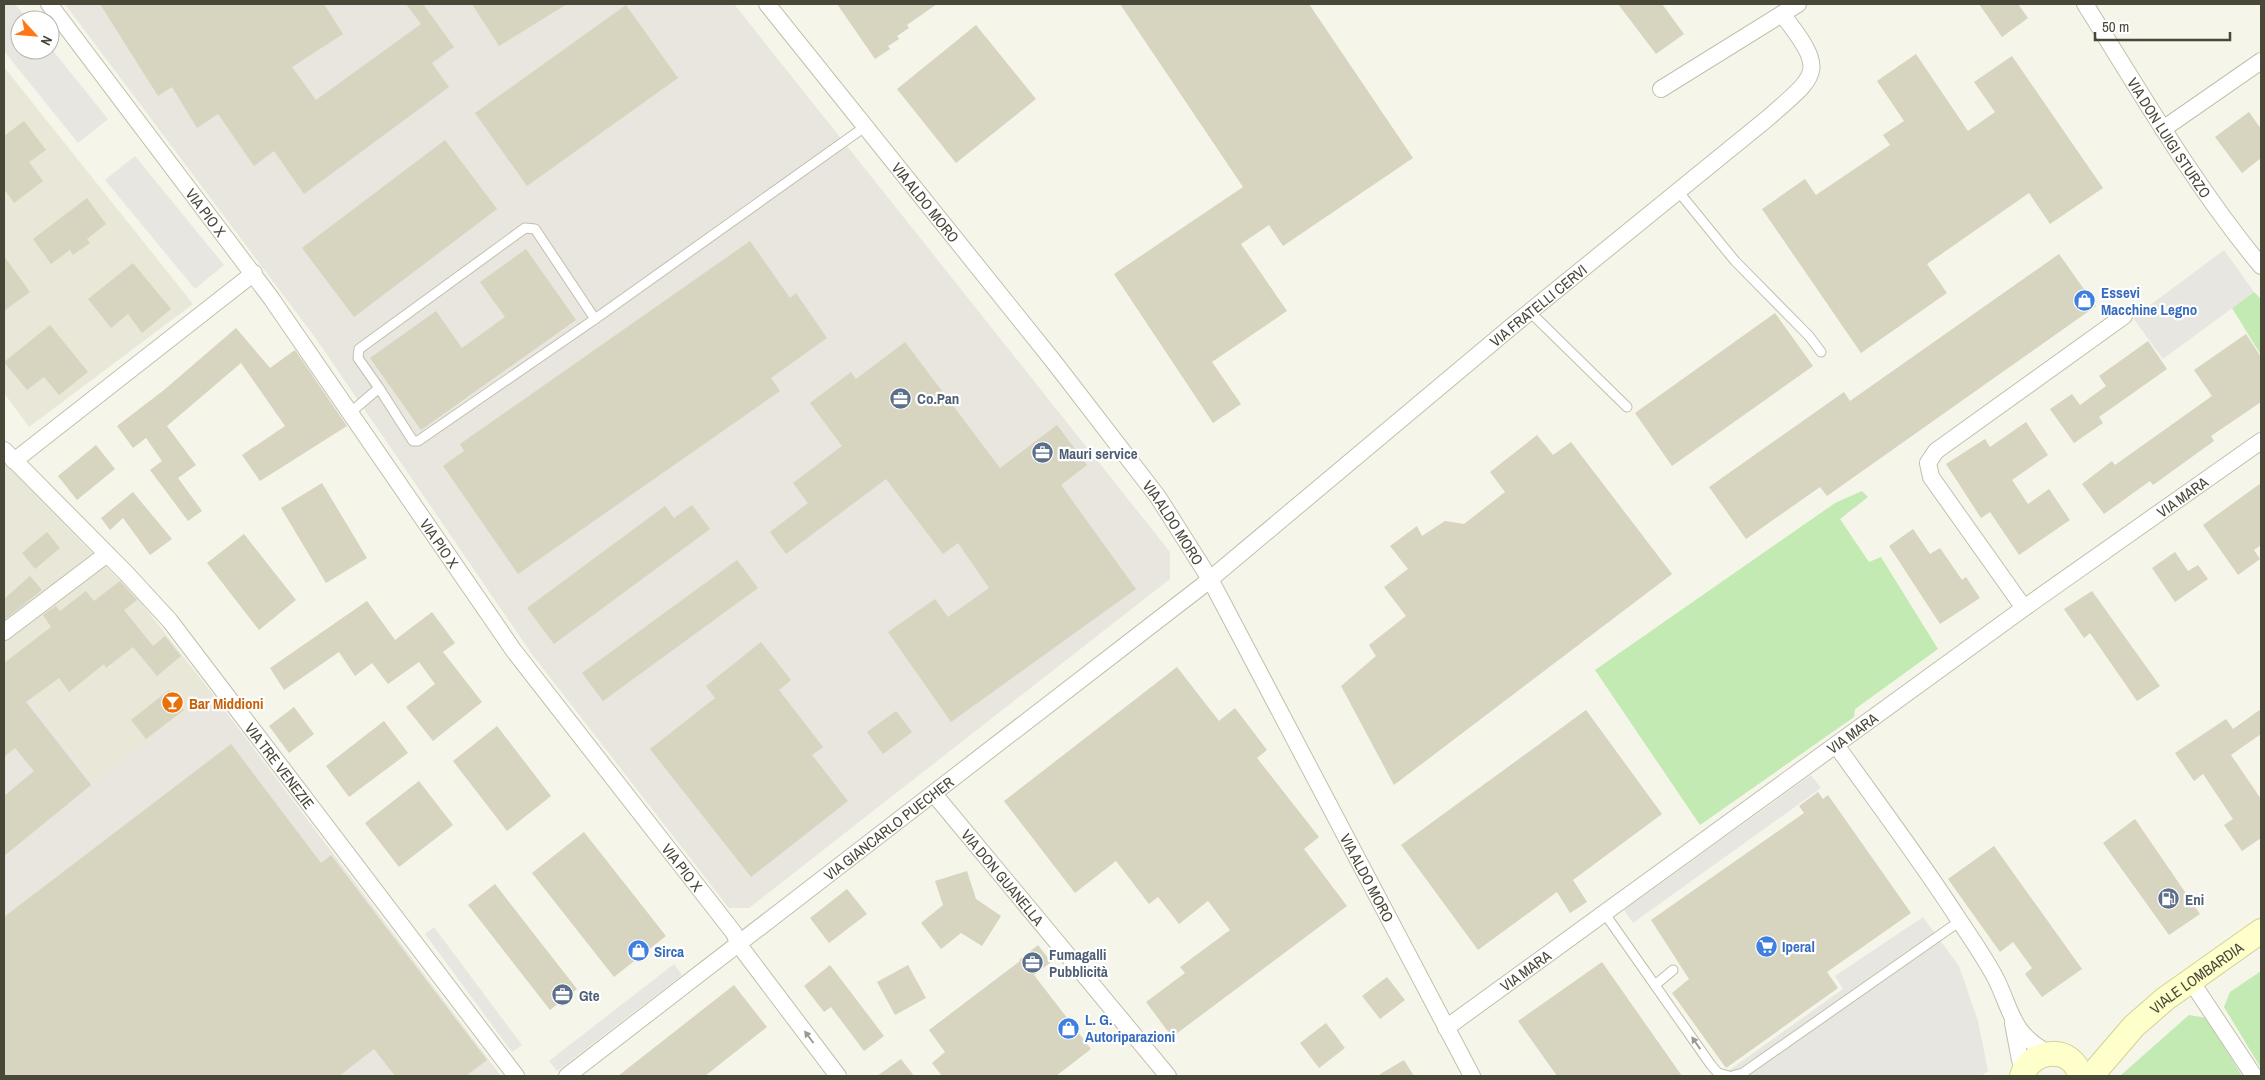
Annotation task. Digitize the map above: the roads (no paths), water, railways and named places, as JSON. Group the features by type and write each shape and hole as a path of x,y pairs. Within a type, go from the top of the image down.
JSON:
{"main road":[{"name":"VIALE LOMBARDIA","path":"2134,1026 2165,999 2261,931"},
{"path":"2023,1073 2034,1058 2098,1048 2134,1026"},
{"path":"2091,1076 2134,1026"},
{"path":"2057,1055 2074,1064 2080,1076"}],"street":[{"name":"VIA PIO X","path":"48,4 254,273 514,651 734,933 739,945 838,1076"},
{"name":"VIA ALDO MORO","path":"767,4 1054,362 1155,493 1210,579 1472,1076"},
{"path":"1661,89 1798,4"},
{"name":"VIA DON LUIGI STURZO","path":"2085,4 2163,130 2227,224 2261,266"},
{"name":"VIA FRATELLI CERVI","path":"1210,579 1530,312 1768,118 1809,79 1813,65 1809,54 1782,14"},
{"path":"2163,130 2261,61"},
{"path":"9,455 254,273"},
{"path":"2024,608 1931,477 1928,463 1936,451 2124,316"},
{"name":"VIA MARA","path":"1446,1028 2024,608 2261,441"},
{"name":"VIA TRE VENEZIE","path":"9,455 170,621 516,1076"},
{"path":"4,632 107,554"},
{"name":"VIA GIANCARLO PUECHER","path":"567,1076 739,945 1210,579"},
{"path":"1836,745 1960,921 1997,980 2012,1018 2022,1035 2032,1044 2057,1055"},
{"name":"VIA DON GUANELLA","path":"934,794 1168,1076"},
{"path":"2191,981 2254,1076"},
{"path":"2012,1018 2023,1073"}],"lane":[{"path":"595,319 535,229 525,228 359,349 358,358 412,441 418,441 595,319 866,126"},
{"path":"1678,191 1734,261 1809,336 1821,352"},
{"path":"1530,312 1627,407"},
{"path":"351,412 379,388"},
{"path":"1605,914 1711,1064 1718,1072 1730,1076 1743,1073 1960,921"},
{"path":"1655,985 1673,970"}],"place":[{"name":"Essevi Macchine Legno","path":"2085,301"},
{"name":"Co.Pan","path":"901,398"},
{"name":"Mauri service","path":"1043,453"},
{"name":"Bar Middioni","path":"173,703"},
{"name":"Eni","path":"2169,899"},
{"name":"Iperal","path":"1766,946"},
{"name":"Sirca","path":"638,951"},
{"name":"Fumagalli Pubblicità","path":"1033,963"},
{"name":"Gte","path":"563,995"},
{"name":"L. G. Autoriparazioni","path":"1069,1028"}]}
